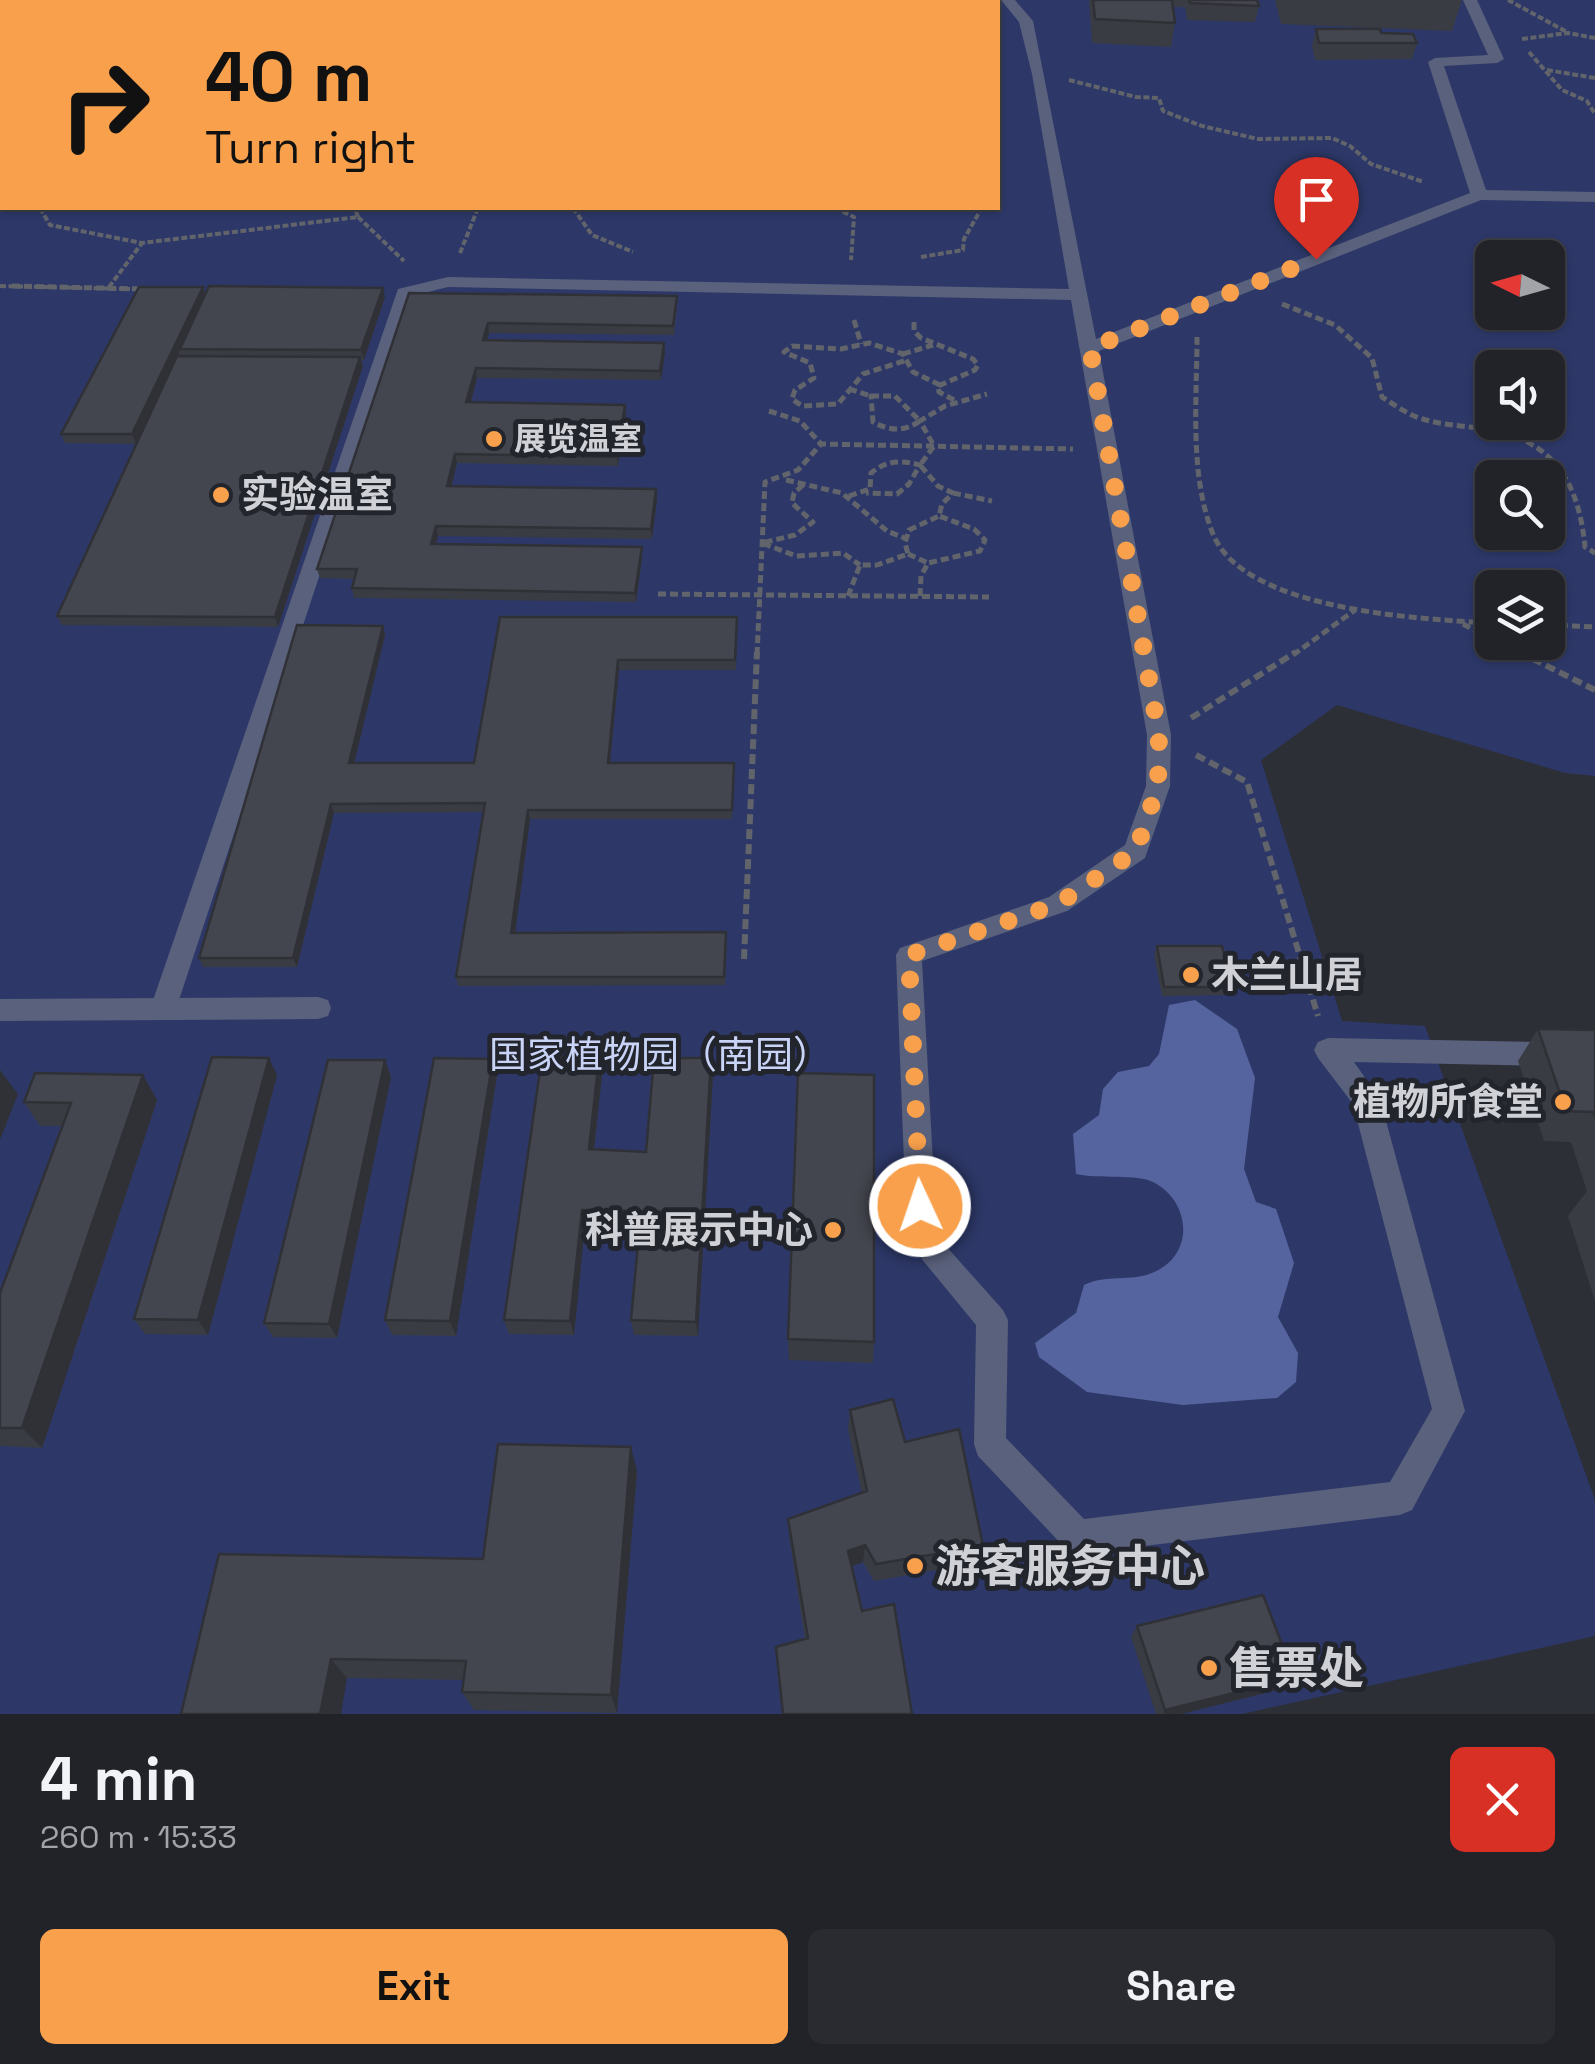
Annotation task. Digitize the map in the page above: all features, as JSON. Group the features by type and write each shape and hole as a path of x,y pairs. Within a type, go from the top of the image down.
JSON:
{"street":[{"path":"1008,0 1026,21 1081,295 1159,735 1158,786 1136,851 1058,904 909,955 922,1241 992,1320 990,1444 1078,1537 1400,1498 1449,1412 1366,1098 1328,1050"},
{"path":"1470,0 1497,59 1435,62 1479,194"},
{"path":"1090,348 1479,194 1595,197"},
{"path":"163,1009 404,293 439,284 1081,295"},
{"path":"0,1010 318,1008"},
{"path":"1328,1050 1595,1055"}],"path":[{"path":"1500,0 1504,10"},
{"path":"1508,0 1568,33 1595,38"},
{"path":"1568,33 1520,40 1562,90 1595,104"},
{"path":"1544,70 1595,78"},
{"path":"1038,74 1136,97 1159,98 1164,111 1178,118 1233,134 1258,139 1332,138 1350,146 1371,164 1408,178 1479,194"},
{"path":"1587,102 1595,114"},
{"path":"41,210 50,225 80,229 114,241 142,242 358,217"},
{"path":"356,210 358,217 439,284 477,210"},
{"path":"839,210 854,217 851,266"},
{"path":"916,258 963,250 964,239 979,210"},
{"path":"108,288 142,242"},
{"path":"1251,284 1282,304 1335,325 1372,358 1382,397 1422,418 1534,442 1575,495 1584,522 1585,547 1595,553"},
{"path":"0,286 148,289"},
{"path":"1197,306 1205,499 1216,540 1242,568 1288,591 1355,610 1475,622"},
{"path":"854,320 861,344"},
{"path":"914,322 914,331 920,338 973,359 978,365 976,370 940,385 914,372 904,358 861,344 841,349 792,346 784,352 786,356 810,363 814,378 795,390 792,399 802,406 838,404 863,374 904,358 934,345"},
{"path":"940,385 939,392 957,402"},
{"path":"850,389 871,396 896,396 920,422 934,446"},
{"path":"871,396 873,422 888,431 903,430 957,402 986,394"},
{"path":"794,416 802,406"},
{"path":"769,411 794,416 813,429 821,444"},
{"path":"821,444 1109,449"},
{"path":"786,480 808,464 821,444"},
{"path":"848,496 897,494 909,484 934,446"},
{"path":"866,493 871,473 881,464 897,460 920,465 938,486 953,493 992,501"},
{"path":"744,960 765,482 786,480 835,489 848,496 888,536 907,538"},
{"path":"762,543 795,535 812,522 792,503 794,493 803,486"},
{"path":"939,516 942,504 953,493"},
{"path":"762,543 796,556 843,552 860,565 877,565 908,554 928,562 980,552 985,540 974,529 939,516 909,530 908,554"},
{"path":"920,596 921,576 928,562"},
{"path":"848,596 860,565"},
{"path":"658,594 989,597"},
{"path":"1159,735 1268,673 1355,610"},
{"path":"1457,621 1475,630"},
{"path":"1565,626 1595,627"},
{"path":"1534,660 1595,690"},
{"path":"1159,735 1248,782 1328,1050"}],"green space":[{"name":"国家植物园（南园）","path":"1000,0 1595,0 1595,776 1565,773 1337,705 1261,760 1342,1021 1425,1026 1595,1500 1595,1636 1242,1714 0,1714 0,210 1000,210"}],"shaded area":[{"path":"1195,1000 1237,1029 1255,1078 1244,1169 1256,1202 1276,1209 1294,1263 1278,1317 1298,1353 1296,1382 1277,1398 1183,1405 1087,1392 1039,1357 1035,1343 1076,1313 1084,1285 1144,1276 1166,1265 1176,1254 1183,1229 1175,1202 1153,1182 1076,1174 1073,1134 1099,1115 1103,1089 1118,1072 1149,1066 1159,1054 1169,1005"}],"building":[{"path":"1093,0 1172,0 1175,23 1095,19"},
{"path":"1189,0 1257,0 1259,6 1190,3"},
{"path":"1316,29 1380,29 1381,33 1413,34 1417,43 1319,43"},
{"path":"209,286 383,288 361,350 180,349"},
{"path":"139,287 203,287 132,434 61,434"},
{"name":"展览温室","path":"409,293 677,296 673,326 488,323 483,340 664,343 660,371 476,368 466,402 625,405 617,457 455,454 447,486 656,489 651,529 436,526 431,544 642,547 635,593 352,588 357,569 317,569"},
{"name":"实验温室","path":"177,356 360,357 275,617 57,616"},
{"path":"500,617 737,617 735,660 618,660 608,763 734,763 732,810 528,810 511,933 726,932 724,977 456,977 485,803 331,804 293,958 199,958 297,625 383,626 349,763 474,763"},
{"name":"木兰山居","path":"1157,946 1222,946 1232,987 1164,987"},
{"path":"1538,1029 1595,1030 1595,1117 1593,1112 1566,1111"},
{"path":"212,1057 269,1058 198,1320 134,1319"},
{"path":"542,1057 599,1058 589,1149 646,1152 654,1058 711,1058 696,1322 631,1320 641,1211 582,1210 570,1321 504,1320"},
{"path":"434,1058 493,1059 450,1321 385,1320"},
{"path":"328,1060 385,1060 329,1324 264,1323"},
{"path":"35,1073 143,1075 22,1428 0,1428 0,1293 71,1103 24,1102"},
{"name":"科普展示中心","path":"798,1073 874,1075 874,1342 788,1339"},
{"name":"游客服务中心","path":"893,1399 905,1442 959,1429 983,1546 876,1564 865,1545 848,1551 862,1611 894,1604 912,1714 783,1714 776,1647 808,1638 788,1519 867,1491 850,1410"},
{"path":"498,1444 631,1447 611,1695 462,1692 466,1661 331,1659 320,1714 181,1714 219,1554 483,1559"},
{"name":"售票处","path":"1263,1595 1295,1678 1165,1710 1137,1626"}],"place":[{"name":"展览温室","path":"494,439"},
{"name":"实验温室","path":"221,495"},
{"name":"木兰山居","path":"1191,975"},
{"name":"植物所食堂","path":"1563,1102"},
{"name":"科普展示中心","path":"833,1230"},
{"name":"游客服务中心","path":"915,1566"},
{"name":"售票处","path":"1209,1668"}],"route":[{"path":"920,1206 909,955 1058,904 1136,851 1158,786 1159,735 1090,348 1316,259"}]}
